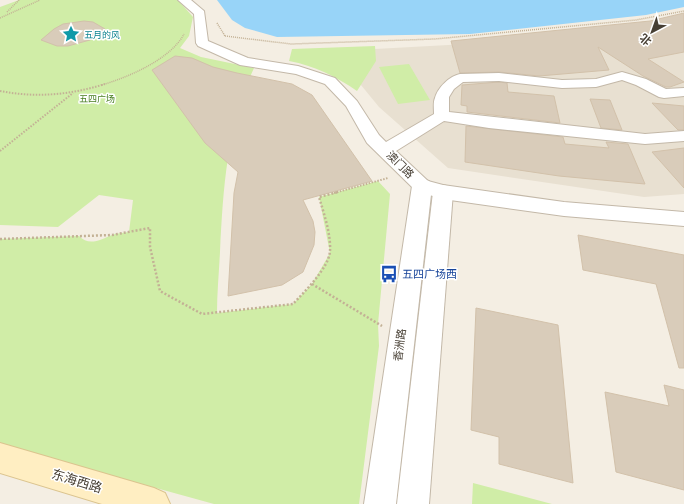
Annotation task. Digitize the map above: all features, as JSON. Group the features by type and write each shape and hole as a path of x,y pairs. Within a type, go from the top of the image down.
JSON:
{"main road":[{"name":"东海西路","path":"0,458 154,504"}],"street":[{"name":"澳门路","path":"184,0 200,13 202,43 246,62 298,70 330,81 352,104 373,139 424,183"},
{"path":"440,116 442,97 449,86 460,78 499,77 562,84 596,82 622,76 641,82 664,94 684,92"},
{"path":"386,150 440,116 489,123 644,139 684,136"},
{"path":"413,504 424,183 564,209 684,219"},
{"name":"香洲路","path":"380,504 401,338 424,183"}],"path":[{"path":"6,14 19,0"},
{"path":"0,18 40,0"},
{"path":"225,36 291,44 435,39 636,20 684,11"},
{"path":"0,91 39,95 74,92 124,78 163,58 184,36 185,29"},
{"path":"0,151 74,92"},
{"path":"0,239 112,235 150,228 150,247 160,291 202,314 293,304 312,284 330,253 325,220 319,197 424,183"},
{"path":"312,284 401,338"}],"shaded area":[{"path":"684,20 684,194 644,197 448,168 379,107 338,57 338,51 485,43"}],"green space":[{"name":"五四广场","path":"19,0 178,0 193,17 189,36 180,48 201,57 254,68 238,112 228,158 223,205 217,313 293,304 312,284 330,253 319,197 378,181 390,194 378,324 379,346 359,504 214,504 0,445 0,239 79,236 91,242 114,234 129,232 133,200 99,195 58,227 0,225 0,7"},
{"path":"375,46 376,61 357,91 324,72 289,61 292,49"},
{"path":"409,64 430,100 398,104 379,67"},
{"path":"473,483 552,504 472,504"}],"water":[{"path":"217,0 684,0 684,7 646,15 470,34 277,37 245,28 232,20"}],"building":[{"path":"684,13 684,52 648,59 684,82 670,87 666,87 643,76 598,47 609,70 539,76 499,72 460,73 451,41 650,21"},
{"path":"84,21 93,22 105,29 90,40 68,46 57,46 41,40 54,29 63,24"},
{"path":"175,56 192,58 213,67 237,73 292,84 312,95 372,181 303,200 313,221 315,232 314,245 303,272 282,285 228,296 234,193 238,172 205,143 152,70"},
{"path":"499,82 507,83 508,92 554,96 560,123 467,112 467,106 461,105 462,85"},
{"path":"590,99 610,100 622,130 601,128"},
{"path":"652,103 684,106 684,130 678,130"},
{"path":"466,126 563,137 565,144 609,148 606,142 628,144 645,184 559,176 465,162"},
{"path":"684,148 684,188 652,152"},
{"path":"578,235 684,255 684,368 679,368 656,284 583,270"},
{"path":"476,308 558,325 573,483 499,464 499,437 471,430"},
{"path":"664,385 684,390 684,490 616,472 605,392 669,406"}],"place":[{"name":"五月的风","path":"71,34"},
{"name":"五四广场西","path":"389,274"}]}
